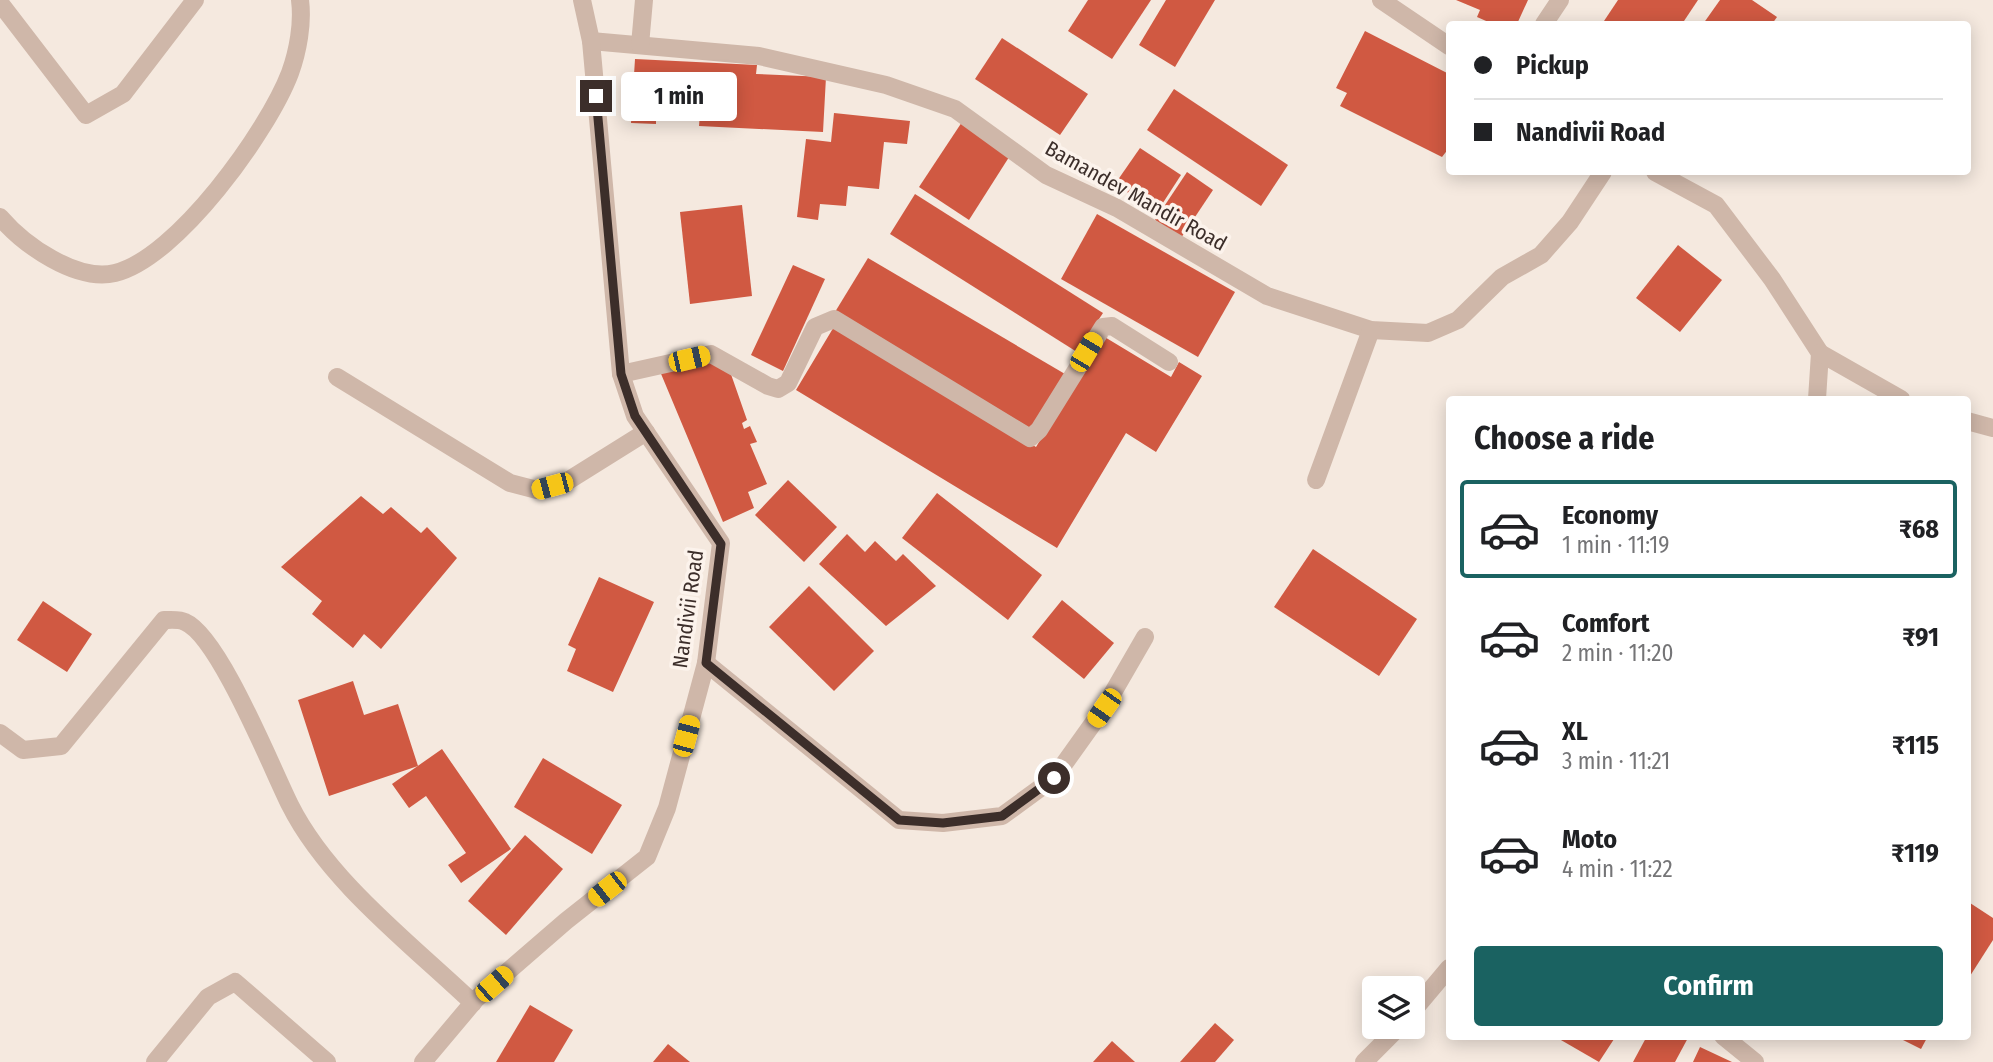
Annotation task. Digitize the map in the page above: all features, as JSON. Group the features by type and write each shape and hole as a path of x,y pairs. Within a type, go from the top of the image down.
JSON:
{"street":[{"path":"0,4 86,115 123,94 195,0"},
{"path":"0,217 50,260 80,271 114,273 147,257 192,221 249,147 290,73 302,18 300,0"},
{"name":"Nandivii Road","path":"423,1062 473,1003 566,921 647,857 667,808 706,663 721,544 635,416 621,374 591,41 582,0"},
{"path":"640,45 643,0"},
{"path":"1381,0 1446,44"},
{"path":"1546,21 1560,0"},
{"name":"Bamandev Mandir Road","path":"591,41 759,56 886,85 955,109 1046,175 1117,208 1267,296 1371,330 1428,333 1458,320 1503,277 1541,255 1570,222 1602,175"},
{"path":"1661,175 1716,205 1772,279 1820,353 1896,396"},
{"path":"621,374 711,354 768,386 778,388 788,383 815,327 834,319 1030,438 1039,430 1103,327 1112,326 1169,362"},
{"path":"1316,480 1371,330"},
{"path":"1817,396 1820,353"},
{"path":"337,377 510,483 537,490 566,482 646,432"},
{"path":"1971,422 1993,428"},
{"path":"0,733 23,750 61,746 164,620 186,621 208,643 259,735 290,806 324,861 473,1003"},
{"path":"706,663 899,820 943,823 1002,816 1054,778 1104,708 1144,637"},
{"path":"1425,997 1446,972"},
{"path":"155,1062 208,997 235,982 327,1062"},
{"path":"1364,1062 1387,1039"},
{"path":"1728,1040 1755,1062"}],"building":[{"path":"1088,0 1151,0 1112,59 1068,31"},
{"path":"1166,0 1215,0 1175,67 1139,45"},
{"path":"1456,0 1528,0 1518,21 1486,21 1477,17 1480,10"},
{"path":"1618,0 1698,0 1684,21 1604,21"},
{"path":"1720,0 1752,0 1777,17 1774,21 1705,21"},
{"path":"1365,31 1446,72 1446,152 1442,157 1340,106 1347,93 1336,88"},
{"path":"1002,38 1088,94 1060,135 975,79"},
{"path":"635,59 757,65 756,74 826,77 823,132 699,126 700,113 656,110 656,124 631,123"},
{"path":"1174,89 1288,165 1261,206 1147,130"},
{"path":"834,113 910,121 907,144 884,142 879,189 848,186 846,206 820,204 818,220 797,217 806,139 831,142"},
{"path":"962,122 1011,154 969,220 919,187"},
{"path":"1140,148 1181,175 1157,212 1115,184"},
{"path":"1187,172 1213,190 1181,238 1155,220"},
{"path":"915,194 1103,313 1077,352 890,234"},
{"path":"742,205 752,296 690,304 680,212"},
{"path":"1097,214 1235,292 1198,357 1061,279"},
{"path":"1678,245 1722,280 1680,332 1636,298"},
{"path":"868,258 1065,374 1033,430 835,312"},
{"path":"793,265 825,279 783,371 751,355"},
{"path":"835,325 1036,447 1103,336 1171,377 1179,362 1202,376 1156,452 1126,433 1057,548 796,390"},
{"path":"726,360 747,420 742,423 744,429 750,426 757,442 750,444 767,484 748,492 754,508 723,522 659,369"},
{"path":"788,480 837,527 804,562 755,515"},
{"path":"937,493 1042,575 1008,620 902,538"},
{"path":"361,496 383,514 391,507 421,533 427,527 457,558 381,649 364,634 353,648 312,614 322,601 281,567"},
{"path":"847,534 865,552 875,541 896,561 903,554 936,586 886,626 819,564"},
{"path":"1313,549 1417,619 1379,676 1274,607"},
{"path":"599,577 654,602 613,692 567,671 576,649 568,645"},
{"path":"809,586 874,651 834,691 769,627"},
{"path":"1062,600 1114,643 1084,679 1032,637"},
{"path":"43,601 92,634 67,672 17,640"},
{"path":"353,681 364,715 398,704 418,766 329,796 298,700"},
{"path":"442,749 511,849 461,883 448,865 466,853 426,796 409,808 392,784"},
{"path":"543,758 622,805 592,854 514,807"},
{"path":"525,835 563,869 506,935 468,901"},
{"path":"1971,904 1993,918 1993,940 1971,974"},
{"path":"530,1005 573,1030 554,1062 496,1062"},
{"path":"1215,1023 1234,1040 1215,1062 1180,1062"},
{"path":"1561,1040 1613,1040 1599,1062"},
{"path":"1645,1040 1687,1040 1675,1062 1633,1062"},
{"path":"1903,1040 1926,1040 1921,1049"},
{"path":"1112,1041 1135,1062 1093,1062"},
{"path":"668,1044 690,1062 653,1062"},
{"path":"1700,1047 1732,1062 1693,1062"}],"route":[{"path":"596,96 621,374 635,416 721,544 706,663 899,820 943,823 1002,816 1054,778"}]}
